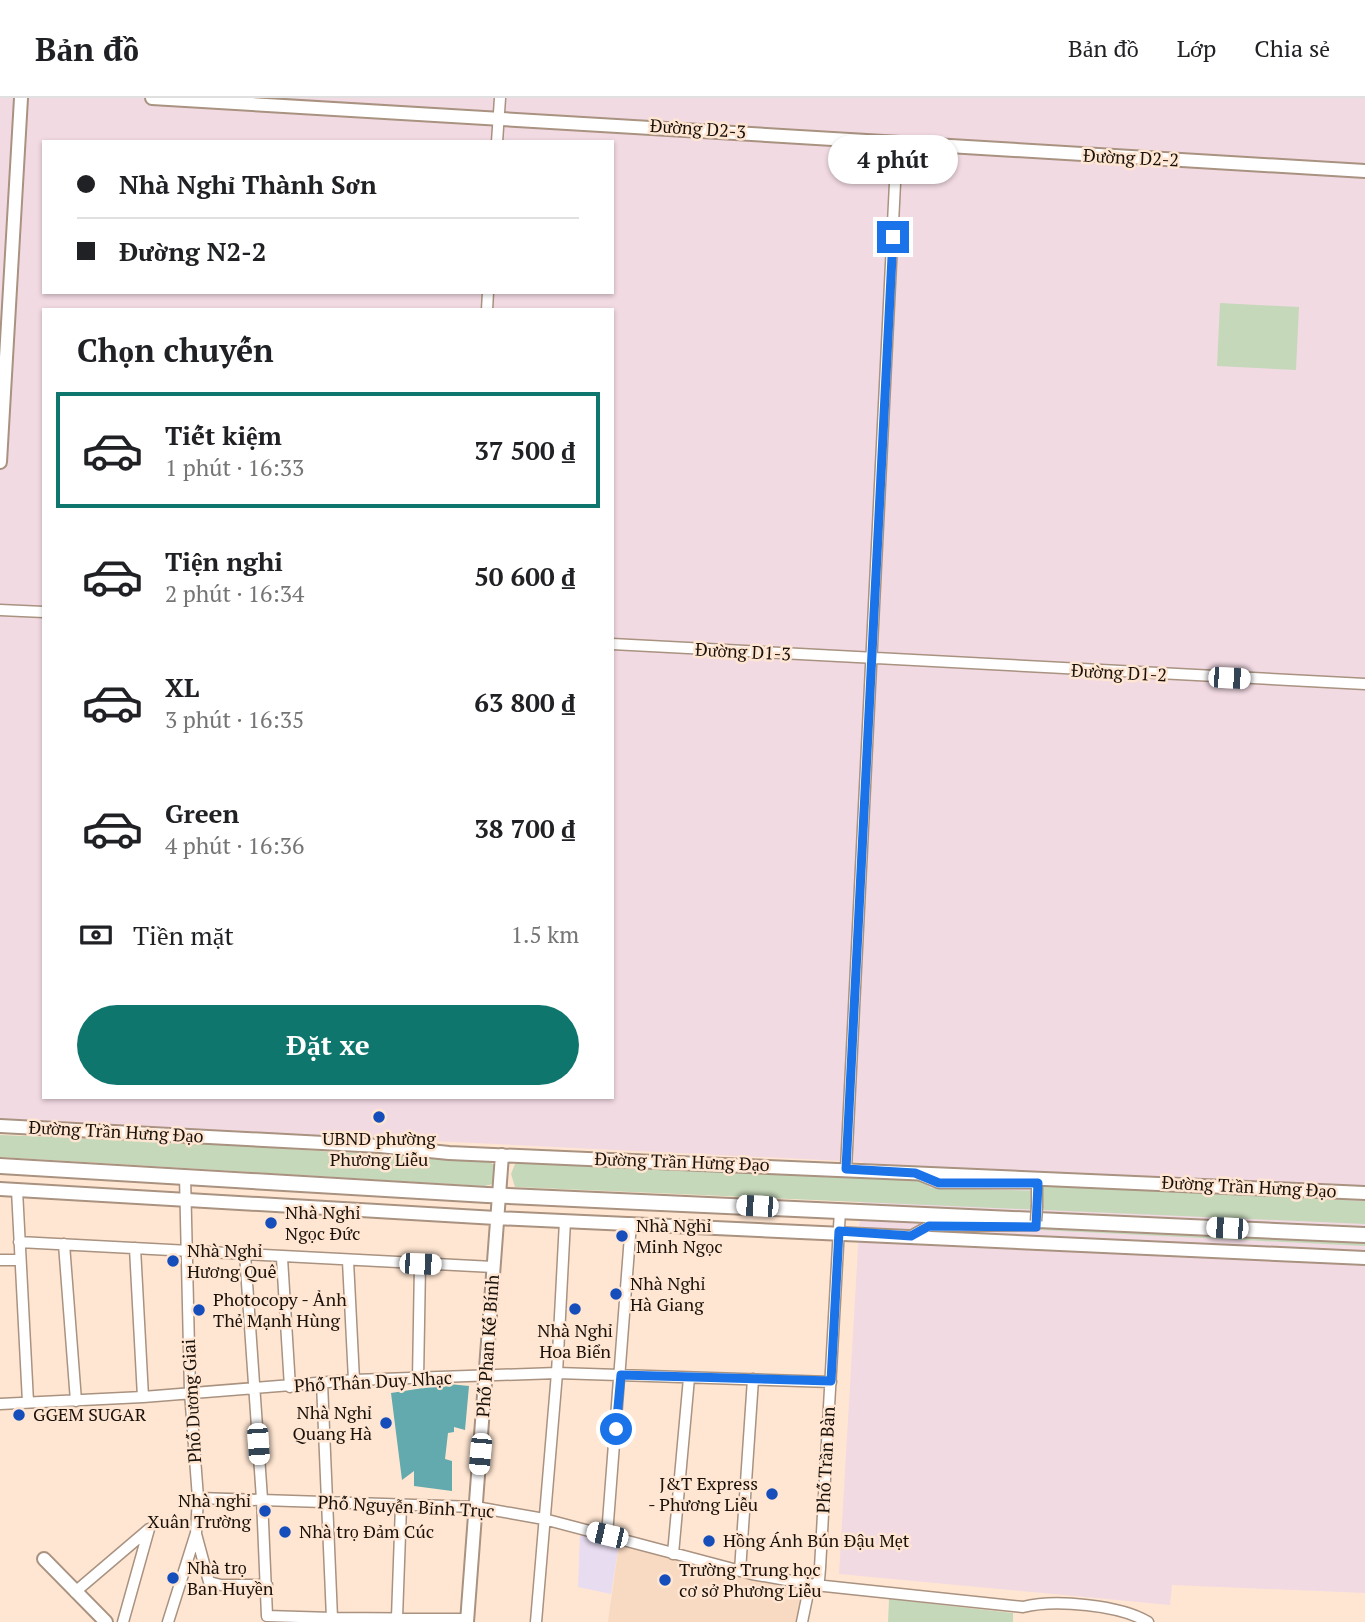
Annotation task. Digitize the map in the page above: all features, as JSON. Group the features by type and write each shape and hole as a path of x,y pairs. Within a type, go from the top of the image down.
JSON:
{"highway":[{"path":"0,1166 500,1196 1365,1235"}],"main road":[{"path":"0,462 21,98"},
{"name":"Đường D2-3","path":"152,98 897,143"},
{"name":"Đường D2-2","path":"897,143 1365,171"},
{"name":"Đường Trần Hưng Đạo","path":"0,1126 148,1132 502,1155 1365,1193"},
{"name":"Phố Phan Kế Bính","path":"467,1621 502,1155"},
{"path":"0,1189 496,1218 839,1231 1365,1258"},
{"path":"44,1559 106,1622"}],"street":[{"path":"497,140 500,98"},
{"path":"846,1169 897,143"},
{"path":"0,610 42,612"},
{"name":"Đường D1-3","path":"614,645 873,660"},
{"name":"Đường D1-2","path":"873,660 1365,684"},
{"path":"911,1236 929,1226 1036,1227 1038,1183 939,1183 915,1173"},
{"name":"Phố Dương Giai","path":"169,1622 196,1533 198,1498 184,1252 185,1176"},
{"path":"17,1190 28,1402"},
{"name":"Phố Trần Bàn","path":"802,1622 808,1593 815,1585 820,1568 840,1210"},
{"path":"536,1622 565,1221"},
{"path":"607,1535 631,1223"},
{"path":"19,1242 282,1258 493,1267"},
{"path":"64,1244 76,1401"},
{"path":"135,1248 143,1397"},
{"path":"245,1254 262,1499 267,1616 467,1621"},
{"path":"282,1258 290,1387"},
{"path":"0,1260 20,1260"},
{"path":"348,1261 354,1380"},
{"path":"418,1380 420,1264"},
{"name":"Phố Thân Duy Nhạc","path":"0,1404 143,1397 354,1380 418,1380 556,1373 831,1381"},
{"path":"673,1554 689,1378"},
{"path":"740,1571 753,1379"},
{"path":"322,1383 330,1503 332,1618"},
{"name":"Phố Nguyễn Bỉnh Trục","path":"198,1498 475,1507 544,1519 740,1571 815,1585 1023,1607 1042,1602 1132,1612 1148,1622"},
{"path":"397,1618 401,1506"},
{"path":"75,1592 149,1529 123,1622"},
{"path":"196,1533 209,1582 221,1585 267,1585"}],"shaded area":[{"path":"0,98 1365,98 1365,1593 1172,1585 1170,1605 839,1574 863,1162 0,1120"},
{"path":"580,1534 619,1544 611,1594 578,1587"},
{"path":"619,1544 815,1585 802,1622 608,1622"}],"green space":[{"path":"1220,303 1299,307 1296,370 1217,366"},
{"path":"0,1135 180,1142 490,1162 494,1165 493,1184 484,1186 0,1157"},
{"path":"519,1162 920,1180 931,1188 1042,1191 1043,1186 1365,1201 1365,1224 515,1187 511,1174 515,1164"},
{"path":"1041,1224 1365,1242 1365,1246 1041,1230"},
{"path":"889,1599 1013,1613 1013,1622 888,1622"}],"water":[{"path":"449,1384 469,1386 465,1430 454,1427 454,1432 448,1433 445,1459 452,1461 452,1491 414,1486 414,1471 402,1480 391,1393"}],"place":[{"name":"UBND phường Phương Liễu","path":"379,1117"},
{"name":"Nhà Nghỉ Ngọc Đức","path":"271,1223"},
{"name":"Nhà Nghỉ Minh Ngọc","path":"622,1236"},
{"name":"Nhà Nghỉ Hương Quê","path":"173,1261"},
{"name":"Nhà Nghỉ Hà Giang","path":"616,1294"},
{"name":"Nhà Nghỉ Hoa Biển","path":"575,1309"},
{"name":"Photocopy - Ảnh Thẻ Mạnh Hùng","path":"199,1310"},
{"name":"GGEM SUGAR","path":"19,1415"},
{"name":"Nhà Nghỉ Quang Hà","path":"386,1423"},
{"name":"J&T Express - Phương Liễu","path":"772,1494"},
{"name":"Nhà nghỉ Xuân Trường","path":"265,1511"},
{"name":"Nhà trọ Đảm Cúc","path":"285,1532"},
{"name":"Hồng Ánh Bún Đậu Mẹt","path":"709,1541"},
{"name":"Nhà trọ Ban Huyền","path":"173,1578"},
{"name":"Trường Trung học cơ sở Phương Liễu","path":"665,1580"}],"route":[{"path":"616,1429 621,1375 831,1381 839,1231 911,1236 929,1226 1036,1227 1038,1183 939,1183 915,1173 846,1169 893,237"}]}
